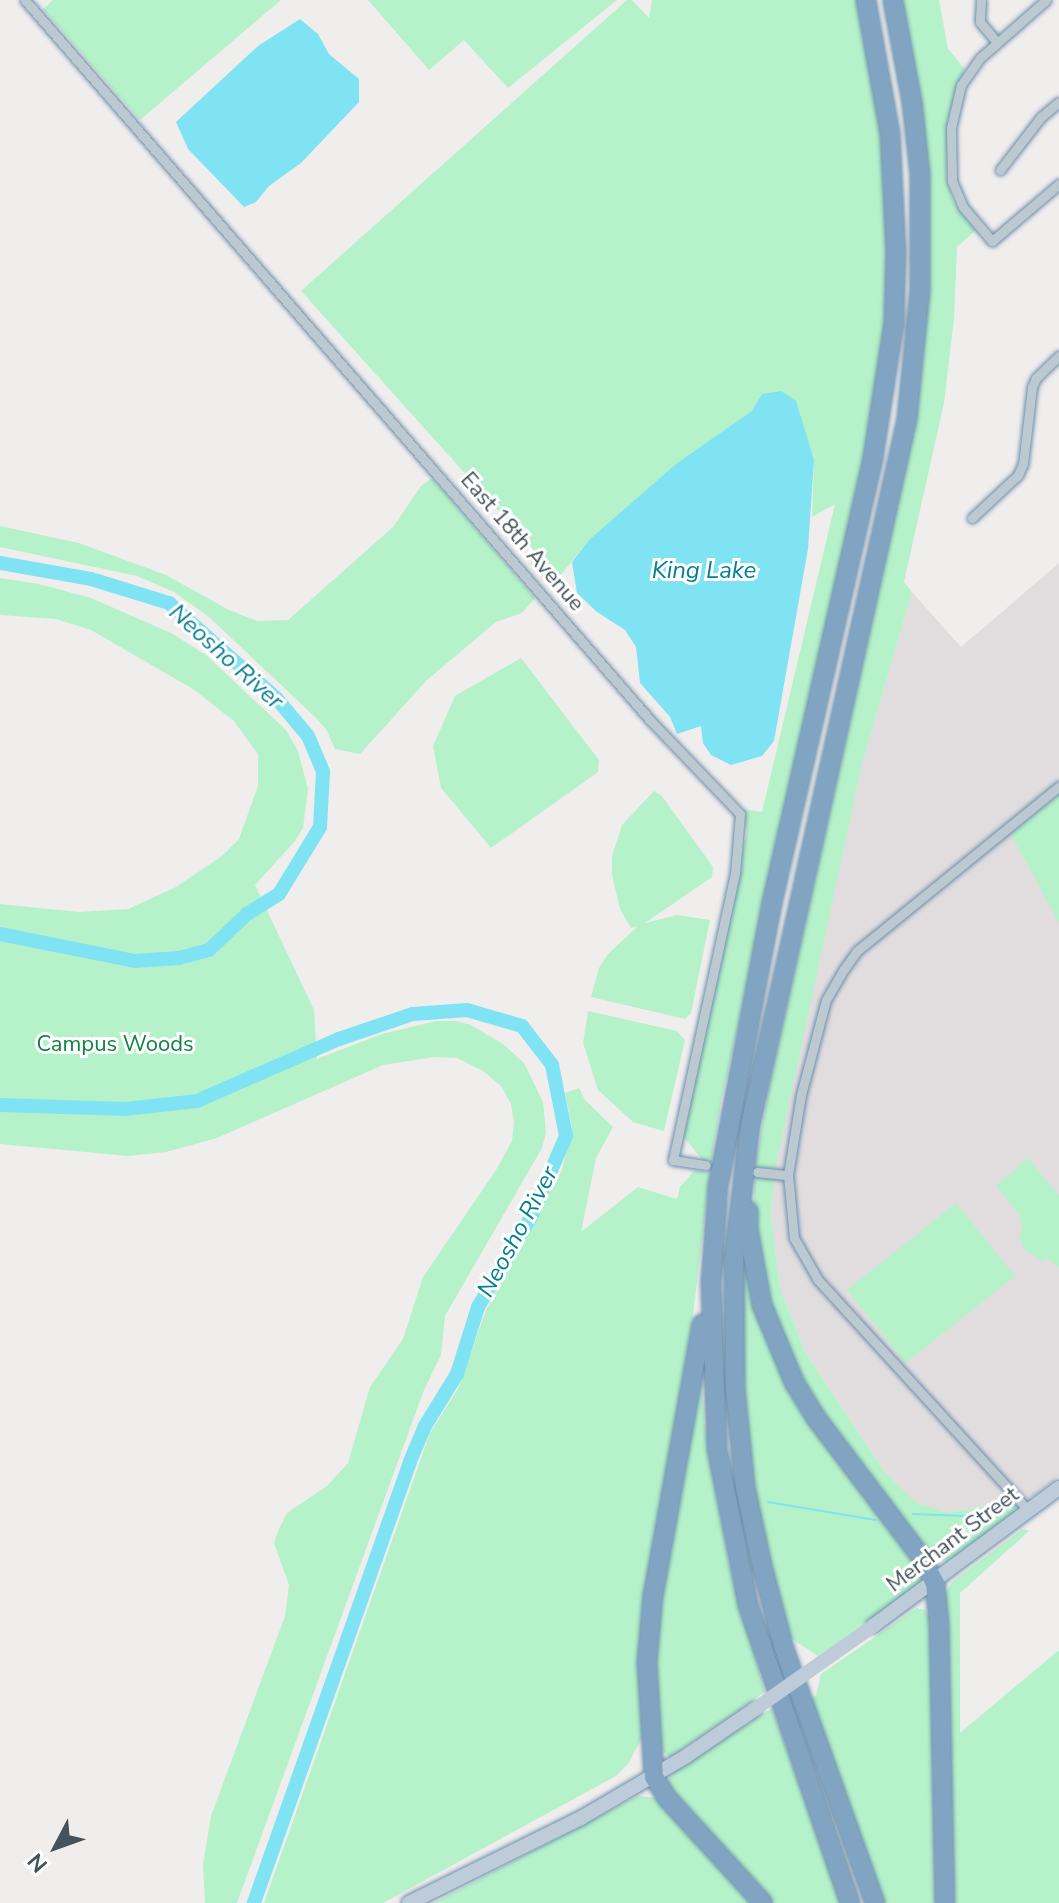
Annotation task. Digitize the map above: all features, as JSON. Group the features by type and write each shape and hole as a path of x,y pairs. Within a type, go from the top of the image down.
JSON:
{"highway":[{"path":"850,1903 748,1605 717,1448 711,1282 718,1186 772,903 873,458 894,322 896,252 890,134 866,0"},
{"path":"875,1903 784,1649 745,1487 735,1389 733,1315 734,1260 748,1144 907,419 920,291 920,174 910,89 893,0"},
{"path":"748,1144 748,1229 762,1305 773,1335 794,1382 816,1418 922,1558 935,1583 939,1624 945,1903"},
{"path":"711,1282 653,1595 647,1662 654,1777 667,1798 763,1903"}],"main road":[{"name":"Merchant Street","path":"409,1903 581,1818 654,1777 935,1583 1059,1488"}],"street":[{"name":"East 18th Avenue","path":"25,0 650,720 740,814 735,873 673,1160 706,1165"},
{"path":"981,0 980,22 997,42"},
{"path":"1046,0 997,42 961,85 951,128 956,193 992,241 1059,184"},
{"path":"1000,170 1041,117 1059,102"},
{"path":"972,518 1018,475 1023,464 1032,387 1036,378 1059,356"},
{"path":"1029,1511 818,1280 794,1238 788,1175 801,1095 826,1000 857,951 1059,786"},
{"path":"757,1172 788,1175"}],"shaded area":[{"path":"1059,563 1059,1476 1031,1497 948,1513 915,1503 884,1471 805,1352 780,1287 771,1216 776,1152 862,764 912,592 961,647"}],"green space":[{"path":"53,0 281,0 140,120 43,9"},
{"path":"368,0 617,0 508,88 464,40 429,70"},
{"path":"627,0 632,0 649,18 652,0 860,0 879,96 889,198 885,328 872,434 721,1102 711,1163 704,1162 683,1136 747,832 743,809 762,812 835,504 812,517 814,460 805,437 762,394 753,411 589,540 551,587 531,564 533,549 301,291"},
{"path":"900,0 939,0 948,49 965,69 948,119 946,178 953,202 976,230 957,247 954,318 944,403 904,582 912,592 862,764 775,1169 755,1167 770,1083 902,482 923,360 929,208"},
{"path":"432,478 535,598 522,613 496,622 427,680 360,754 335,749 326,729 314,716 209,617 174,592 137,576 0,547 0,526 79,543 166,575 229,610 257,621 288,620 393,527 421,486"},
{"name":"Campus Woods","path":"0,578 39,584 91,598 171,633 206,655 286,730 298,751 308,789 303,828 255,885 314,1010 317,1059 382,1034 436,1021 455,1021 469,1024 503,1044 524,1063 543,1102 546,1133 542,1148 445,1316 441,1355 424,1390 237,1903 205,1903 203,1865 211,1816 285,1616 289,1585 274,1543 287,1513 327,1486 348,1463 370,1387 403,1339 423,1277 496,1170 512,1141 514,1122 511,1104 501,1086 483,1071 457,1058 434,1057 383,1065 217,1138 166,1152 128,1156 0,1144 0,904 79,912 128,909 176,887 222,856 239,839 258,786 258,754 234,721 193,689 91,630 56,619 0,615"},
{"path":"521,658 599,760 598,772 491,848 441,788 433,746 455,696"},
{"path":"654,791 662,796 713,867 712,877 645,923 677,915 710,920 691,1013 685,1019 591,997 599,968 608,954 637,927 631,928 620,909 612,875 612,856 622,825"},
{"path":"1059,795 1059,923 1011,834"},
{"path":"588,1011 677,1031 685,1040 664,1131 633,1122 598,1090 583,1043"},
{"path":"579,1088 585,1100 613,1127 596,1158 581,1232 638,1187 677,1199 680,1187 694,1171 710,1172 643,1736 628,1764 616,1776 383,1903 264,1903 430,1433 459,1387 486,1310 562,1170 572,1127 565,1093"},
{"path":"1028,1158 1059,1195 1059,1267 1046,1258 1043,1262 1024,1249 1019,1237 1022,1223 1018,1221 1021,1216 996,1186"},
{"path":"755,1175 774,1179 771,1216 780,1287 805,1352 884,1471 915,1502 948,1513 1015,1500 1016,1513 949,1562 929,1557 818,1412 776,1331 753,1208"},
{"path":"956,1203 1015,1276 906,1363 847,1290"},
{"path":"744,1242 770,1340 917,1559 923,1578 915,1589 818,1656 789,1637 754,1485 742,1386"},
{"path":"697,1384 702,1385 704,1421 729,1564 765,1692 670,1757 656,1745 653,1634"},
{"path":"1023,1529 1029,1531 960,1593 960,1733 1059,1650 1059,1903 951,1903 944,1596 952,1582"},
{"path":"917,1608 925,1610 934,1627 942,1903 883,1903 811,1698 816,1695 821,1674"},
{"path":"772,1708 841,1903 766,1903 667,1788 670,1776 678,1769"},
{"path":"638,1796 656,1798 670,1809 753,1903 434,1903"}],"water":[{"path":"300,19 318,34 329,54 359,79 359,102 301,163 269,186 256,202 244,207 188,149 176,122 258,46"},
{"name":"King Lake","path":"781,391 796,401 814,460 808,549 774,741 762,756 731,765 711,755 703,743 701,726 677,734 670,717 640,683 636,647 625,630 597,612 577,593 572,562 589,540 676,464 752,411 762,394"}],"waterway":[{"name":"Neosho River","path":"0,563 91,579 169,603 277,699 308,736 323,772 320,827 279,894 247,914 209,950 179,958 135,961 0,934"},
{"name":"Neosho River","path":"0,1105 125,1109 197,1101 339,1039 413,1014 467,1010 522,1026 552,1065 566,1136 531,1217 478,1307 457,1374 425,1426 410,1462 254,1903"},
{"path":"768,1502 875,1520"},
{"path":"913,1514 963,1516 1016,1506"}]}
